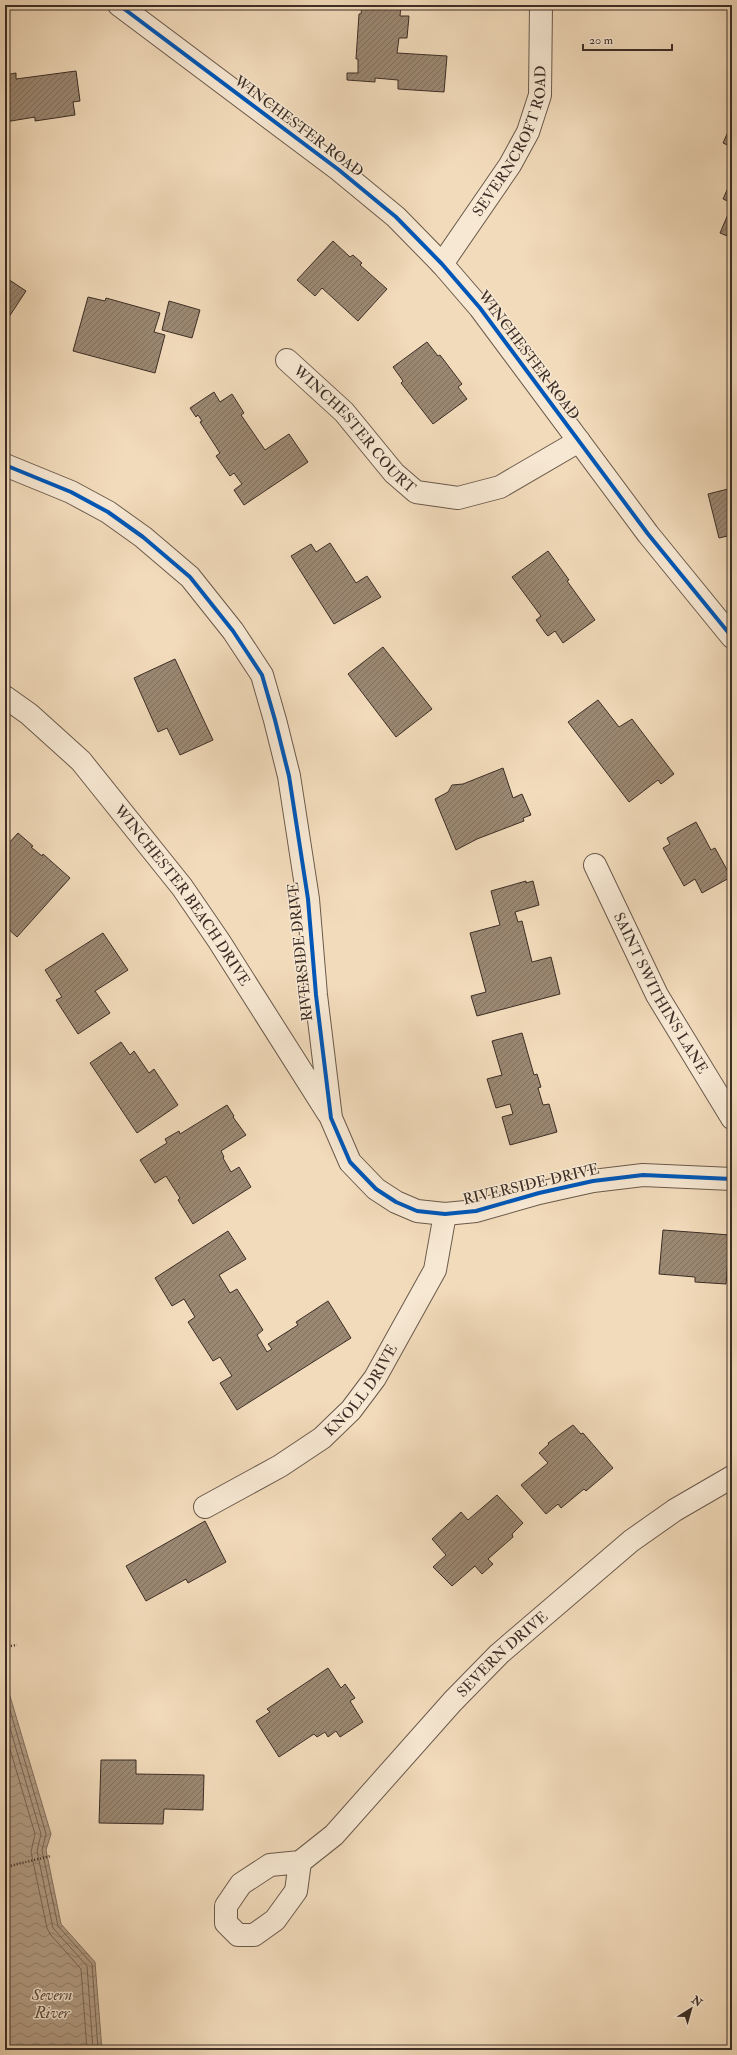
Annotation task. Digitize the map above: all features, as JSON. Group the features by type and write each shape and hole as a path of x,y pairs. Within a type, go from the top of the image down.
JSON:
{"street":[{"name":"WINCHESTER ROAD","path":"119,5 339,170 396,217 442,264 480,308 648,534 732,638"},
{"name":"SEVERNCROFT ROAD","path":"442,264 510,165 528,132 540,95 541,5"},
{"name":"WINCHESTER COURT","path":"287,360 344,412 394,474 416,492 458,498 500,487 579,441"},
{"name":"RIVERSIDE DRIVE","path":"5,465 71,492 108,512 143,537 190,577 233,631 262,674 276,720 289,776 308,899 316,995 330,1118 350,1162 376,1189 396,1202 417,1211 445,1214 476,1211 539,1193 593,1181 643,1175 732,1179"},
{"name":"WINCHESTER BEACH DRIVE","path":"5,697 29,714 81,762 182,887 223,948 330,1118"},
{"name":"SAINT SWITHINS LANE","path":"595,865 657,995 732,1118"},
{"name":"KNOLL DRIVE","path":"205,1507 280,1466 322,1438 351,1410 375,1378 435,1270 445,1214"},
{"name":"SEVERN DRIVE","path":"300,1862 334,1835 454,1701 499,1654 631,1541 674,1510 732,1477"}],"path":[{"path":"5,1646 17,1645"},
{"path":"5,1868 51,1856"}],"water":[{"name":"Severn River","path":"5,1653 7,1686 51,1834 46,1850 61,1924 95,1962 102,2050 5,2050"}],"building":[{"path":"362,5 401,5 400,16 409,16 407,38 399,38 397,53 447,56 444,92 398,89 398,80 375,78 375,82 347,80 347,73 358,73 358,59 356,59 359,14 361,14"},
{"path":"76,71 80,101 73,102 75,115 35,121 35,117 5,122 5,75 16,73 16,79"},
{"path":"732,123 732,147 723,143"},
{"path":"732,179 732,203 723,199"},
{"path":"732,205 732,238 720,233"},
{"path":"333,241 350,257 353,255 362,263 360,265 387,289 358,321 322,288 315,296 297,280"},
{"path":"5,277 26,291 5,323"},
{"path":"88,297 105,301 106,298 160,313 154,332 165,335 155,373 73,351"},
{"path":"169,301 200,310 192,338 162,330"},
{"path":"427,342 438,356 440,355 462,384 458,387 467,399 433,424 401,383 403,381 393,367"},
{"path":"5,355 10,358 5,366"},
{"path":"214,392 220,402 232,394 244,413 241,415 265,450 289,434 308,462 244,505 234,490 242,484 234,473 230,476 216,456 220,453 200,422 202,421 198,415 196,417 190,408"},
{"path":"732,488 732,535 719,538 708,494"},
{"path":"330,543 356,583 367,576 381,597 334,624 291,556 311,544 316,552"},
{"path":"548,551 595,620 563,643 555,631 548,636 546,634 536,620 541,616 512,577"},
{"path":"383,647 432,709 396,737 348,674"},
{"path":"175,659 213,740 180,755 167,728 158,732 134,678"},
{"path":"598,700 619,727 632,719 674,774 661,784 658,780 629,802 568,722"},
{"path":"503,768 513,798 522,794 531,815 523,818 524,821 477,839 456,850 435,799 448,792 452,785 463,784"},
{"path":"696,822 711,850 715,848 731,877 702,893 695,879 684,886 663,848 670,844 667,838"},
{"path":"18,833 33,846 31,847 42,856 43,854 70,878 17,937 5,926 5,841 9,843"},
{"path":"526,881 526,883 533,881 539,905 515,912 518,922 522,921 532,962 551,957 560,994 477,1016 471,996 486,992 470,933 500,925 491,891"},
{"path":"103,933 128,970 95,991 110,1013 78,1034 56,1000 62,997 45,970"},
{"path":"522,1033 534,1075 537,1074 541,1087 538,1088 543,1105 549,1104 557,1132 510,1145 502,1117 513,1114 510,1104 496,1108 487,1079 502,1075 492,1041"},
{"path":"121,1042 130,1055 134,1051 149,1073 154,1069 178,1105 137,1133 90,1063"},
{"path":"227,1105 234,1116 233,1117 246,1135 221,1151 224,1157 223,1158 231,1172 239,1167 251,1187 193,1224 178,1200 180,1198 166,1176 155,1183 140,1160 167,1143 165,1139 179,1131 180,1134"},
{"path":"663,1230 730,1235 726,1284 695,1282 695,1277 659,1274"},
{"path":"228,1231 246,1259 219,1275 230,1293 237,1289 263,1330 257,1335 267,1352 272,1349 268,1344 298,1325 296,1322 328,1301 351,1338 237,1410 220,1383 232,1376 220,1357 213,1361 188,1322 195,1317 184,1299 172,1306 155,1278"},
{"path":"573,1425 581,1434 583,1433 613,1468 586,1491 584,1489 561,1508 558,1504 546,1514 521,1485 548,1463 539,1453 549,1444 548,1443"},
{"path":"497,1495 523,1523 512,1534 513,1537 488,1559 493,1564 482,1574 475,1566 452,1586 433,1567 446,1555 432,1539 461,1512 468,1520"},
{"path":"205,1521 226,1562 188,1583 186,1579 146,1601 126,1566"},
{"path":"328,1668 341,1688 345,1684 355,1698 350,1701 363,1722 340,1737 336,1731 328,1737 325,1732 317,1737 314,1734 279,1757 256,1721 270,1712 267,1709"},
{"path":"101,1760 136,1760 136,1774 204,1775 203,1810 164,1809 163,1824 99,1823"}],"cycle path":[{"path":"119,5 339,170 396,217 442,264 480,308 648,534 732,637"},
{"path":"5,465 71,492 108,512 143,537 190,577 233,631 262,675 289,776 308,899 316,995 331,1118 350,1162 376,1189 396,1202 417,1211 445,1214 476,1211 539,1193 593,1181 643,1175 732,1179"}]}
